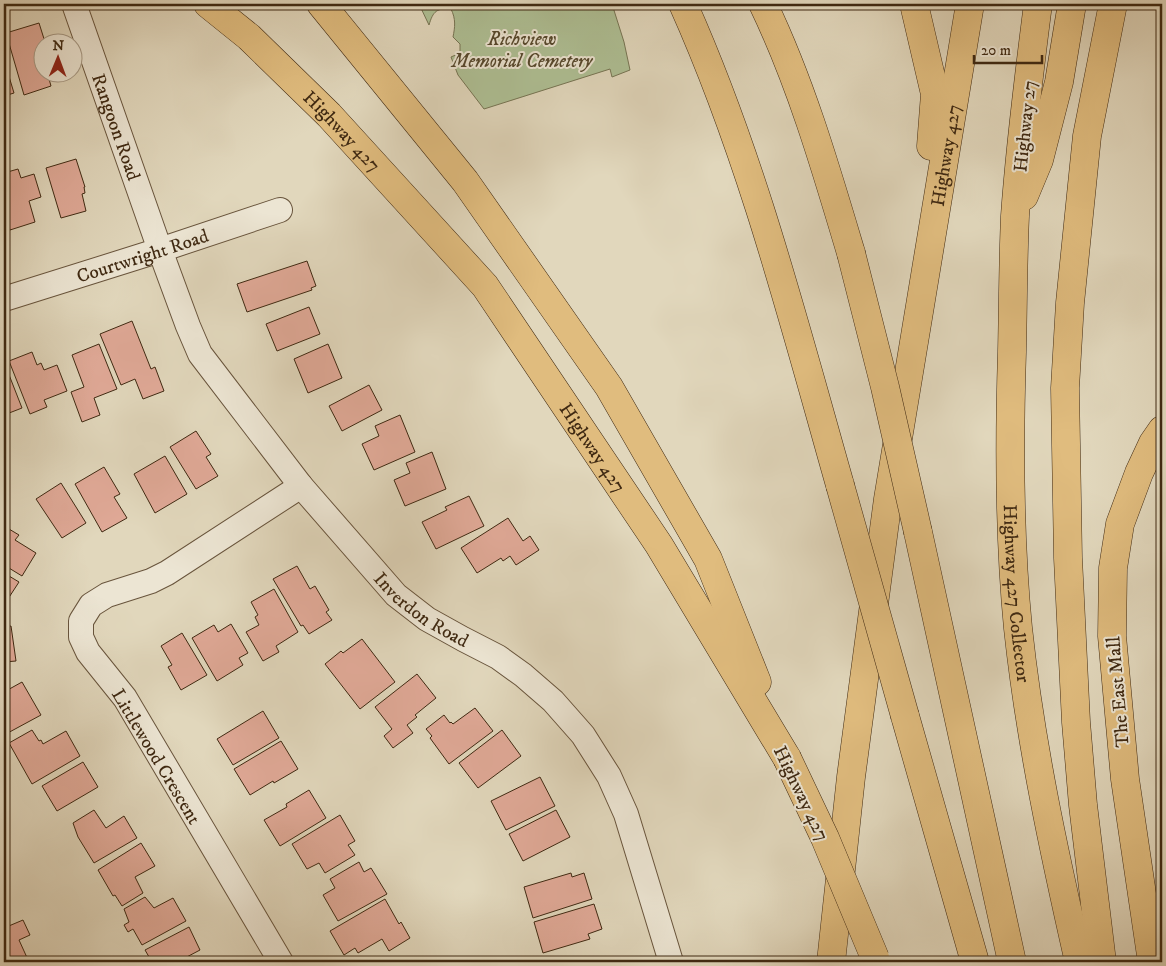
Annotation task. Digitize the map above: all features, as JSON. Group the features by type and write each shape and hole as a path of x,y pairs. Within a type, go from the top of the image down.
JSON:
{"main road":[{"name":"Highway 427","path":"208,4 249,37 329,116 485,286 660,545 787,758 825,838 876,960"},
{"path":"321,4 465,181 609,387 708,559 787,758"},
{"path":"683,4 707,58 743,157 789,306 974,962"},
{"path":"764,4 794,78 851,253 885,387 918,532 1012,962"},
{"path":"831,962 842,846 873,607 888,499 920,307 935,94 914,4"},
{"name":"Highway 427","path":"920,307 970,4"},
{"name":"Highway 27","path":"1015,218 1022,132 1038,4"},
{"path":"1015,218 1039,160 1059,82 1072,4"},
{"path":"1102,962 1083,805 1076,722 1068,558 1065,388 1070,302 1088,136 1112,4"},
{"name":"Highway 427 Collector","path":"1015,218 1010,417 1012,520 1018,629 1031,725 1043,793 1079,962"},
{"name":"The East Mall","path":"1152,962 1125,779 1112,636 1113,568 1120,524 1139,473 1153,443 1162,430"}],"street":[{"name":"Rangoon Road","path":"74,4 160,250"},
{"name":"Courtwright Road","path":"4,299 280,210"},
{"name":"Inverdon Road","path":"160,250 200,354 301,486 396,595 427,619 498,657 523,674 553,702 583,735 609,776 626,814 671,962"},
{"name":"Littlewood Crescent","path":"280,962 125,698 88,652 82,637 81,621 91,605 105,596 167,574 301,486"}],"green space":[{"name":"Richview Memorial Cemetery","path":"419,4 612,4 624,42 630,70 612,77 610,69 484,109 458,75 451,57 460,53 460,44 453,37 455,23 451,9 436,11 429,25"}],"building":[{"path":"39,23 42,32 32,32 32,82 50,82 51,86 24,95 6,33"},
{"path":"4,60 14,93 4,96"},
{"path":"76,159 85,187 85,193 82,194 86,211 61,218 46,168"},
{"path":"18,169 21,178 34,174 41,197 29,201 35,222 10,230 4,210 4,173"},
{"path":"307,261 316,286 311,288 312,290 247,312 237,284"},
{"path":"309,307 320,334 277,351 266,324"},
{"path":"132,321 151,369 155,367 164,391 143,399 135,379 121,385 100,334"},
{"path":"99,344 117,389 94,398 100,415 82,422 71,392 84,387 72,355"},
{"path":"328,344 342,378 308,393 294,359"},
{"path":"32,352 37,365 41,363 44,370 57,365 67,391 44,400 47,407 30,414 9,361"},
{"path":"4,362 22,408 4,415"},
{"path":"369,385 382,410 342,431 329,406"},
{"path":"400,415 415,452 374,470 362,444 379,436 375,426"},
{"path":"196,431 211,454 206,457 218,476 196,489 170,447"},
{"path":"432,452 446,489 405,506 394,480 410,473 406,463"},
{"path":"165,456 187,494 155,513 134,474"},
{"path":"104,467 120,494 114,497 127,518 102,532 75,484"},
{"path":"61,483 86,523 62,538 36,499"},
{"path":"469,496 484,526 436,549 422,522 447,510 445,507"},
{"path":"508,518 523,541 530,536 539,550 516,565 510,556 503,561 501,558 477,573 461,548"},
{"path":"4,526 19,535 15,540 36,553 22,576 4,565"},
{"path":"297,566 310,589 315,586 329,610 326,612 332,620 309,634 303,625 301,626 273,579"},
{"path":"4,573 19,582 4,605"},
{"path":"274,589 298,632 276,646 279,652 263,661 246,632 259,625 255,617 258,615 251,602"},
{"path":"231,624 248,653 239,658 243,665 217,681 192,638 214,625 218,632"},
{"path":"11,626 16,661 4,662 4,627"},
{"path":"182,633 207,675 181,690 168,667 172,665 161,646"},
{"path":"362,639 395,682 360,709 325,664 341,651 343,653"},
{"path":"417,674 436,698 415,715 417,717 407,725 413,733 393,748 384,736 392,729 375,707"},
{"path":"22,682 41,715 4,735 4,692"},
{"path":"475,708 493,731 449,764 430,738 432,736 426,729 444,715 453,724"},
{"path":"263,711 279,738 233,765 217,739"},
{"path":"32,730 43,744 66,731 80,756 32,784 9,743"},
{"path":"502,730 521,756 478,788 459,763"},
{"path":"281,741 298,769 250,795 234,769"},
{"path":"83,762 98,787 57,811 42,786"},
{"path":"540,777 555,806 506,830 491,801"},
{"path":"309,790 326,818 280,846 264,820 287,807 286,804"},
{"path":"94,810 106,828 124,816 137,838 94,863 78,837 73,823"},
{"path":"556,810 570,837 523,861 509,834"},
{"path":"340,815 355,841 348,845 355,855 325,873 319,863 307,869 292,844"},
{"path":"141,843 155,866 135,877 143,893 122,906 115,895 113,896 98,870"},
{"path":"359,862 364,872 371,868 387,894 338,921 323,895 335,888 330,879"},
{"path":"571,873 572,877 584,873 592,899 533,918 524,887"},
{"path":"145,897 154,908 173,898 186,921 142,945 133,929 128,932 124,925 129,922 124,909"},
{"path":"385,899 399,924 401,922 410,938 389,951 382,939 358,953 355,948 344,955 330,931"},
{"path":"594,904 602,929 588,934 590,939 543,953 534,922"},
{"path":"23,920 30,935 19,940 29,962 4,962 4,928"},
{"path":"189,927 200,950 181,960 183,962 152,962 145,950"}]}
